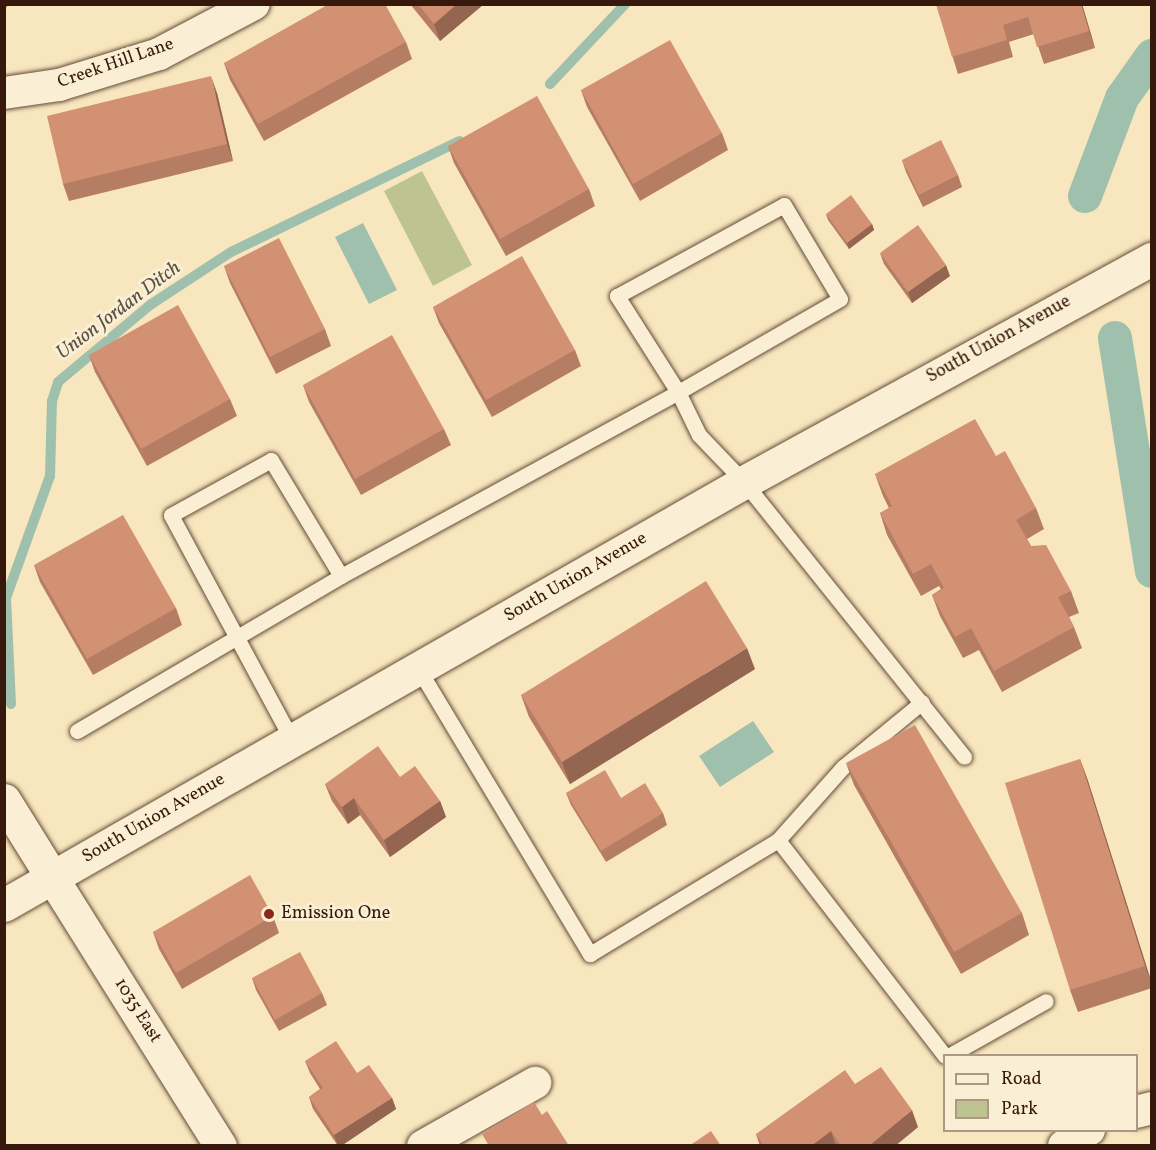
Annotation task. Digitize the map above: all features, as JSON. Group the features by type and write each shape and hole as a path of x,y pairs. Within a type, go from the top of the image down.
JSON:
{"street":[{"name":"Creek Hill Lane","path":"4,93 59,85 159,54 254,4"},
{"name":"South Union Avenue","path":"4,905 744,482 1152,259"},
{"path":"4,800 52,877"},
{"name":"1035 East","path":"52,877 221,1146"},
{"path":"423,1146 535,1083"},
{"path":"1064,1146 1087,1132"}],"lane":[{"path":"77,731 234,635 678,392 840,299 784,205 617,296 678,392 699,435 744,482 964,757"},
{"path":"292,740 171,515 271,460 340,576"},
{"path":"418,668 590,954 778,840 843,767 922,702"},
{"path":"778,840 945,1054"},
{"path":"951,1054 1046,1001"}],"green space":[{"path":"422,171 472,265 433,286 384,191"}],"shaded area":[{"path":"363,223 397,290 369,304 335,237"},
{"path":"753,721 774,752 720,787 699,756"}],"building":[{"path":"329,4 385,4 406,42 258,124 224,63"},
{"path":"418,4 457,4 434,24"},
{"path":"936,4 1081,4 1089,31 1037,47 1028,17 1003,25 1007,40 952,57"},
{"path":"670,40 722,133 633,184 581,90"},
{"path":"211,76 227,144 63,184 47,116"},
{"path":"537,96 589,189 500,239 448,146"},
{"path":"941,140 958,175 919,195 902,160"},
{"path":"851,195 872,224 847,243 826,214"},
{"path":"918,225 946,265 908,292 880,253"},
{"path":"279,238 325,329 270,357 224,266"},
{"path":"522,256 575,350 486,400 433,307"},
{"path":"178,305 230,399 141,449 89,355"},
{"path":"392,335 444,429 355,479 303,385"},
{"path":"975,419 996,456 1005,451 1036,508 1016,520 1031,546 1046,545 1071,591 1058,597 1074,627 994,671 971,628 955,637 932,595 944,588 931,564 913,574 880,513 892,506 875,474"},
{"path":"123,515 176,608 87,659 34,565"},
{"path":"706,581 747,648 562,762 521,695"},
{"path":"915,725 1022,913 954,952 846,763"},
{"path":"378,746 400,777 415,766 440,801 384,840 354,798 342,807 325,784"},
{"path":"1080,759 1145,966 1070,990 1005,783"},
{"path":"605,770 621,798 645,783 663,813 601,851 566,793"},
{"path":"250,875 273,916 176,973 153,932"},
{"path":"300,952 322,993 275,1020 252,978"},
{"path":"336,1041 357,1073 369,1065 392,1098 334,1135 309,1097 323,1088 305,1061"},
{"path":"881,1067 912,1110 869,1146 841,1146 831,1131 811,1146 764,1146 756,1134 845,1070 855,1084"},
{"path":"534,1102 542,1115 547,1111 569,1146 489,1146 482,1134"},
{"path":"711,1131 721,1146 689,1146"}],"waterway":[{"name":"Union Jordan Ditch","path":"550,84 625,4"},
{"path":"1085,196 1122,98 1152,56"},
{"name":"Union Jordan Ditch","path":"11,704 6,598 50,476 52,401 58,382 150,305 231,252 460,141"},
{"path":"1115,338 1152,571"}],"place":[{"name":"Emission One","path":"269,914"}]}
